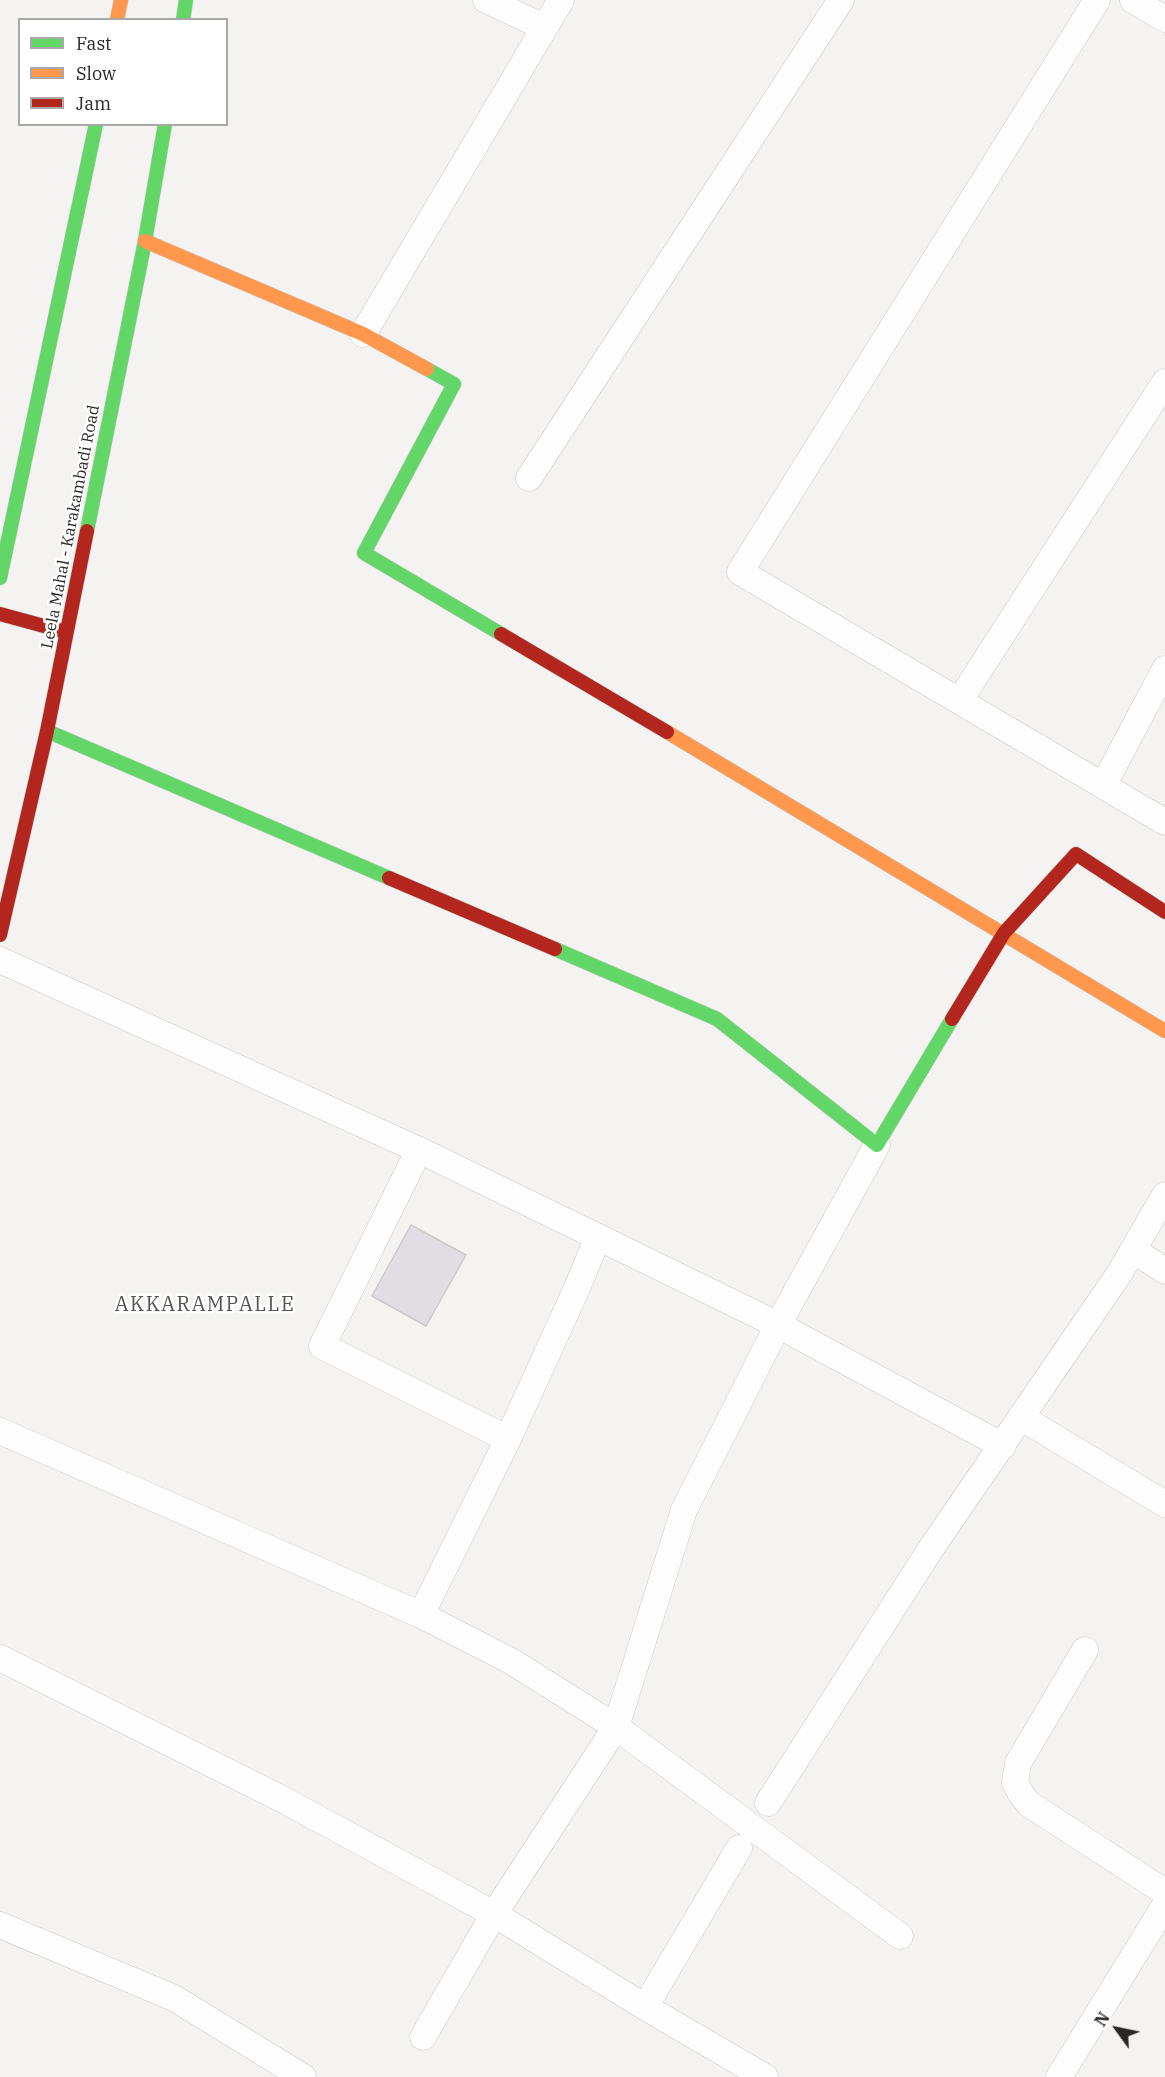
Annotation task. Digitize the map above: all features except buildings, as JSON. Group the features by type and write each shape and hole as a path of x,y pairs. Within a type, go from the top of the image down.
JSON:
{"street":[{"path":"117,18 121,0"},
{"path":"183,18 186,0"},
{"path":"486,0 544,27"},
{"path":"363,334 561,0"},
{"path":"529,478 841,0"},
{"path":"1096,0 740,572 1104,784 1165,822"},
{"path":"1133,0 1165,19"},
{"path":"0,578 96,126"},
{"name":"Leela Mahal - Karakambadi Road","path":"0,934 47,731 145,241 165,126"},
{"path":"145,241 363,334 454,384 364,554 820,822 1165,1031"},
{"path":"960,700 1165,382"},
{"path":"0,614 66,632"},
{"path":"1104,784 1165,669"},
{"path":"47,731 717,1019 877,1144"},
{"path":"423,2037 494,1914 616,1727 684,1510 778,1325 877,1144 1004,933 1076,854 1164,910"},
{"path":"0,960 419,1150 778,1325 1002,1446"},
{"path":"419,1150 322,1346 508,1439"},
{"path":"768,1803 930,1550 1022,1418 1133,1251 1165,1195"},
{"path":"421,1615 508,1439 598,1237"},
{"path":"1133,1251 1165,1270"},
{"path":"1022,1418 1165,1504"},
{"path":"0,1431 421,1615 511,1661 616,1727 900,1936"},
{"path":"1085,1650 1018,1763 1015,1784 1029,1804 1165,1892"},
{"path":"0,1658 282,1799 494,1914 645,2007 765,2077"},
{"path":"645,2007 739,1848"},
{"path":"1059,2077 1165,1905"},
{"path":"0,1925 174,1998 303,2077"}],"traffic: fast":[{"path":"183,18 186,0"},
{"path":"0,578 96,126"},
{"path":"87,531 145,241 165,126"},
{"path":"427,369 454,384 364,553 501,634"},
{"path":"47,731 389,878"},
{"path":"555,949 717,1019 877,1145 952,1019"}],"traffic: slow":[{"path":"117,18 121,0"},
{"path":"145,241 363,334 427,369"},
{"path":"667,732 1165,1031"}],"traffic: jam":[{"path":"0,935 47,731 87,531"},
{"path":"0,614 66,632"},
{"path":"501,634 667,732"},
{"path":"952,1019 1004,933 1076,854 1165,912"},
{"path":"389,878 555,949"}],"district":[{"name":"AKKARAMPALLE","path":"205,1305"}]}
